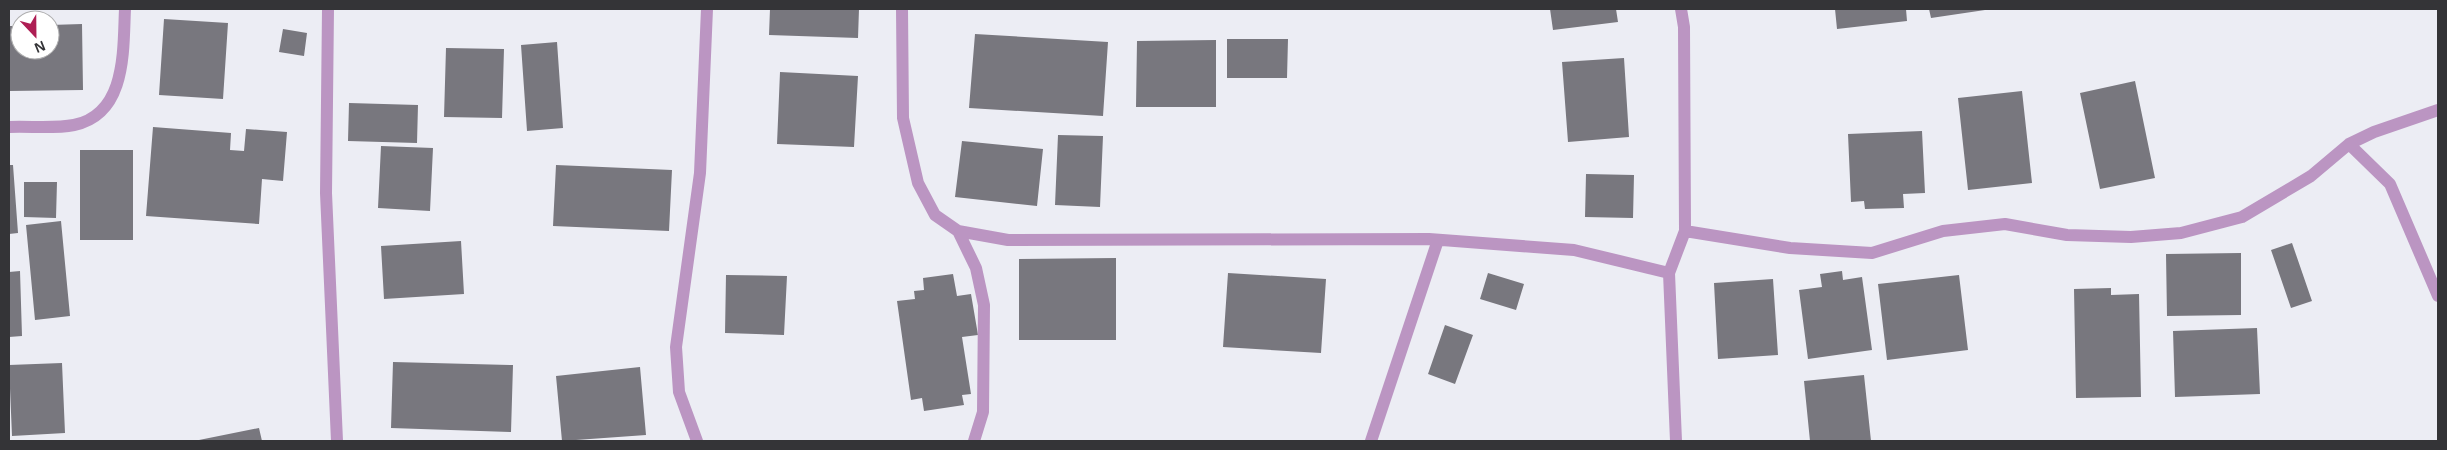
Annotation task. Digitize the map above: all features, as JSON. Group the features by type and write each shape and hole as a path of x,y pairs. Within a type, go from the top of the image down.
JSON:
{"street":[{"path":"9,127 74,125 97,116 111,98 121,72 125,9"},
{"path":"328,9 326,193 337,441"},
{"path":"697,441 679,392 676,347 700,173 707,9"},
{"path":"902,9 903,118 918,183 935,215 958,231 1008,240 1438,240 1574,250 1669,274"},
{"path":"1676,441 1669,274 1685,231 1684,28 1681,9"},
{"path":"1685,231 1790,248 1872,253 1942,231 2005,224 2066,235 2131,237 2181,233 2242,217 2311,176 2349,144 2374,132 2438,110"},
{"path":"2349,144 2390,184 2438,296"},
{"path":"958,231 976,268 984,305 983,412 974,441"},
{"path":"1371,441 1438,240"}],"building":[{"path":"770,9 859,9 858,38 769,35"},
{"path":"1550,9 1616,9 1618,22 1553,30"},
{"path":"1835,9 1906,9 1907,21 1837,29"},
{"path":"1929,9 1985,9 1985,10 1931,18"},
{"path":"164,19 228,23 223,99 159,95"},
{"path":"82,24 83,90 9,91 9,26 10,60 60,60 60,25"},
{"path":"283,29 307,33 304,56 279,52"},
{"path":"975,34 1108,42 1103,116 969,108"},
{"path":"1227,39 1288,39 1287,78 1227,78"},
{"path":"1216,40 1216,107 1136,107 1137,41"},
{"path":"557,42 563,128 527,131 521,45"},
{"path":"446,48 504,49 502,118 444,117"},
{"path":"1624,58 1629,137 1568,142 1562,62"},
{"path":"780,72 858,76 854,147 777,144"},
{"path":"2135,81 2155,178 2100,189 2080,93"},
{"path":"2022,91 2032,183 1968,190 1958,98"},
{"path":"349,103 418,105 417,143 348,141"},
{"path":"153,127 231,133 230,150 244,151 246,129 287,132 283,181 262,179 259,224 146,216"},
{"path":"1922,131 1925,193 1903,194 1904,208 1865,209 1864,201 1851,202 1848,134"},
{"path":"1058,135 1103,136 1100,207 1055,205"},
{"path":"962,141 1043,149 1037,206 955,197"},
{"path":"381,146 433,148 430,211 378,208"},
{"path":"80,150 133,150 133,240 80,240"},
{"path":"9,165 13,165 18,233 9,234"},
{"path":"556,165 672,170 669,231 553,226"},
{"path":"1586,174 1634,175 1633,218 1585,217"},
{"path":"24,182 57,182 56,218 24,217"},
{"path":"61,221 70,316 35,320 26,225"},
{"path":"461,241 464,294 384,299 381,246"},
{"path":"2292,243 2312,301 2291,308 2271,250"},
{"path":"2241,253 2241,315 2167,316 2166,254"},
{"path":"1116,258 1116,340 1019,340 1019,259"},
{"path":"20,271 22,336 9,337 9,272"},
{"path":"1842,271 1843,280 1862,277 1872,350 1808,359 1799,290 1822,287 1820,274"},
{"path":"1228,273 1326,279 1321,353 1223,347"},
{"path":"1488,273 1524,284 1516,310 1480,299"},
{"path":"953,274 957,296 971,294 978,335 962,337 971,394 962,395 964,405 924,411 922,398 911,400 897,301 915,299 914,291 924,290 923,278"},
{"path":"726,275 787,276 784,335 725,333"},
{"path":"1959,275 1968,350 1887,360 1878,284"},
{"path":"1773,279 1778,355 1718,359 1714,283"},
{"path":"2111,288 2111,295 2139,294 2141,397 2076,398 2074,289"},
{"path":"1445,325 1473,335 1455,384 1428,374"},
{"path":"2257,328 2260,394 2175,397 2173,331"},
{"path":"393,362 513,365 511,432 391,428"},
{"path":"62,363 65,433 12,436 9,365"},
{"path":"640,367 646,435 562,441 556,376"},
{"path":"1864,375 1871,441 1810,441 1804,381"},
{"path":"259,428 262,441 199,441 199,440"}]}
